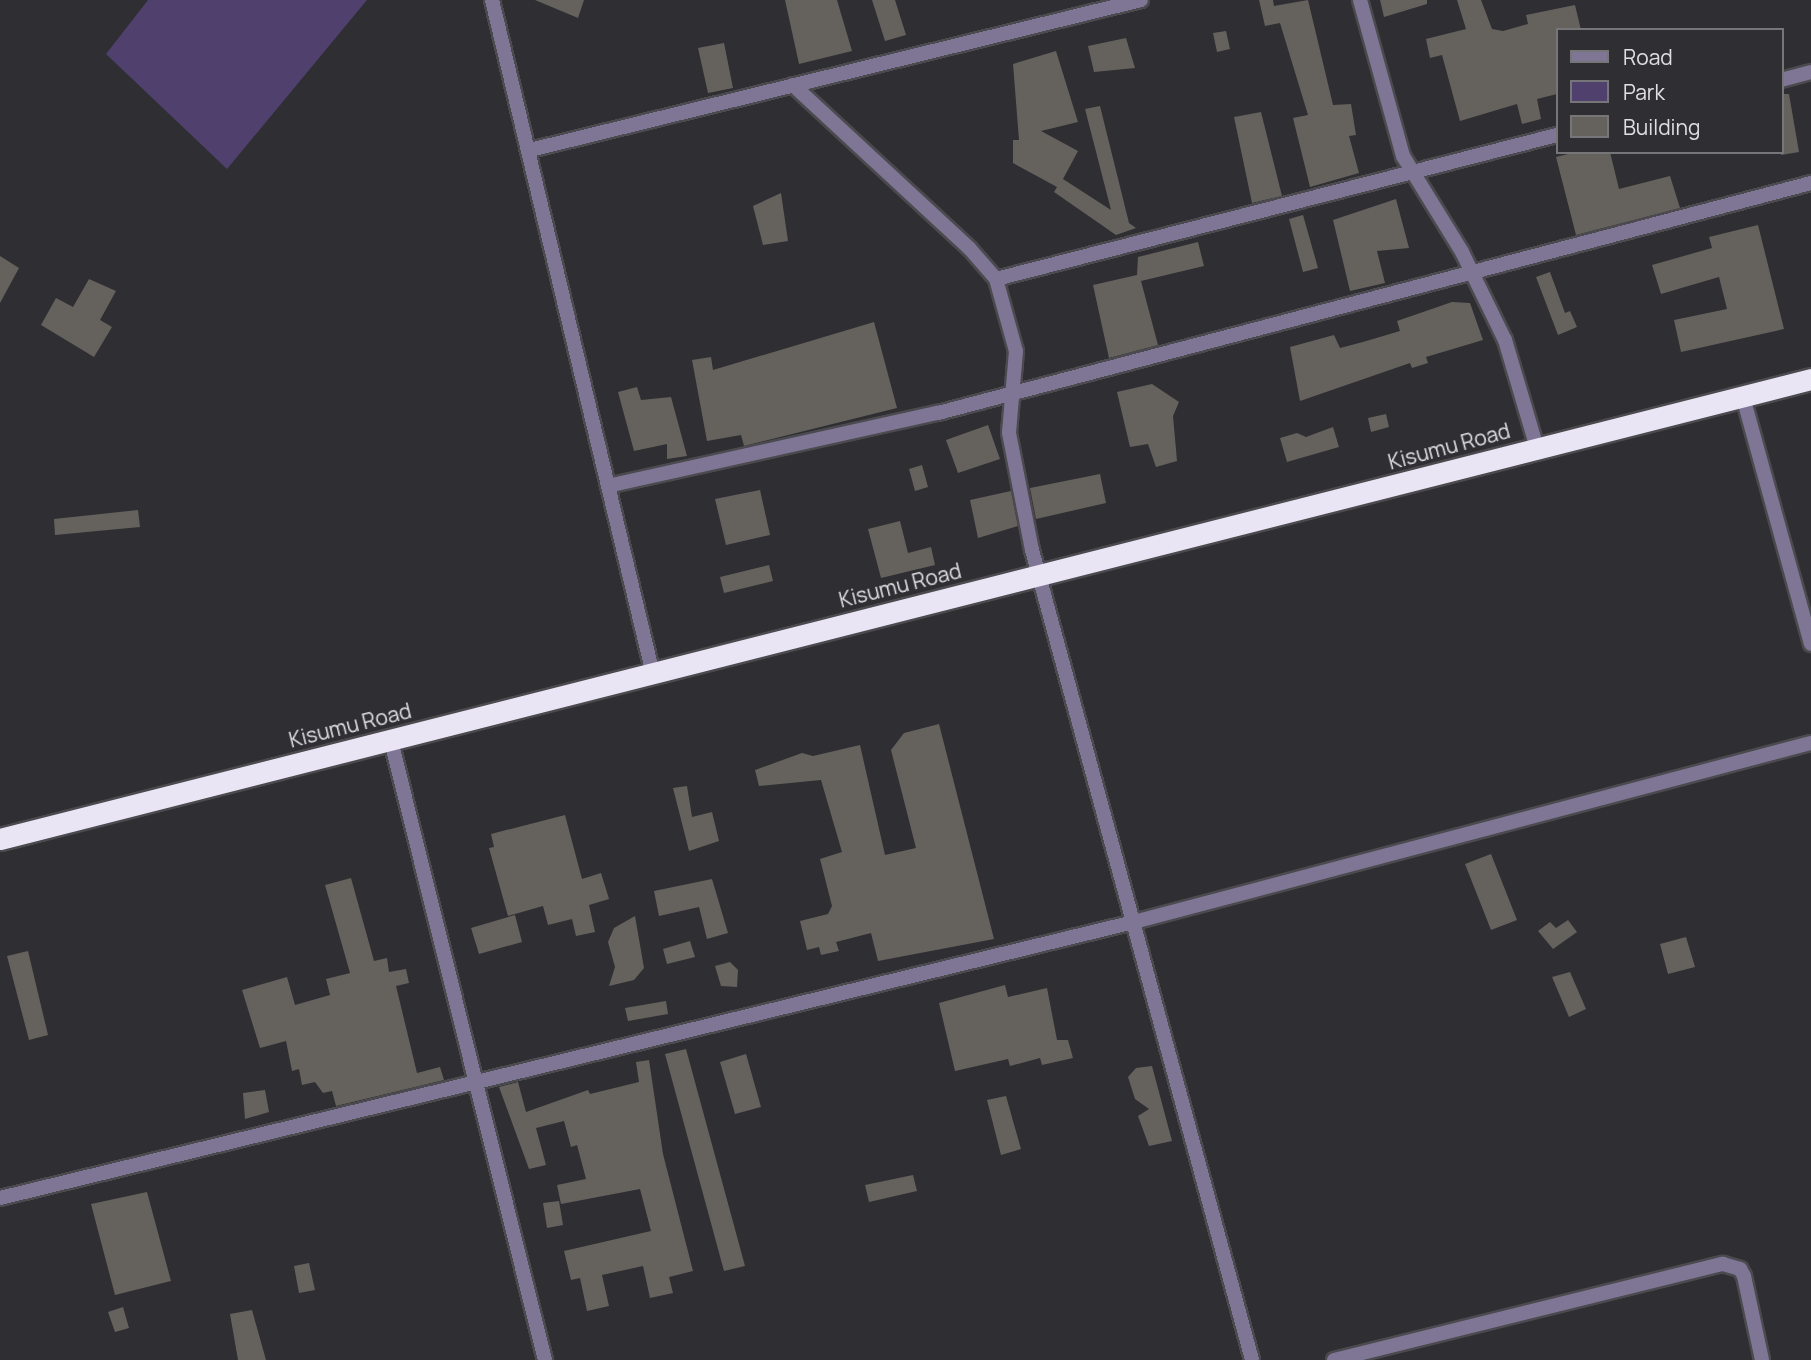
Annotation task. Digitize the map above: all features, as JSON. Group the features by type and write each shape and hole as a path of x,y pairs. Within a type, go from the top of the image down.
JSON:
{"highway":[{"name":"Kisumu Road","path":"0,839 391,741 652,670 1041,576 1811,379"}],"street":[{"path":"492,0 612,485 652,670"},
{"path":"530,150 1141,0"},
{"path":"1360,0 1396,137 1412,175 1474,275 1514,360 1537,448"},
{"path":"1783,79 1811,72"},
{"path":"793,85 996,279 1016,351 1011,394 1014,475 1130,923 1252,1360"},
{"path":"996,279 1412,175 1556,135"},
{"path":"612,485 1011,394 1474,275 1811,183"},
{"path":"1743,397 1811,644"},
{"path":"391,741 545,1360"},
{"path":"0,1198 1130,923 1811,743"},
{"path":"1334,1360 1723,1264 1740,1269 1744,1276 1762,1360"}],"green space":[{"path":"148,0 367,0 227,169 106,54"}],"building":[{"path":"535,0 584,0 578,18"},
{"path":"785,0 837,0 852,51 799,64"},
{"path":"872,0 895,0 906,35 885,41"},
{"path":"1259,0 1273,0 1274,6 1308,0 1333,105 1351,104 1356,135 1349,136 1359,173 1310,187 1293,118 1308,115 1280,23 1265,26"},
{"path":"1380,0 1427,0 1427,4 1384,17"},
{"path":"1457,0 1481,0 1492,29 1503,31 1528,24 1526,15 1575,5 1581,28 1556,28 1556,94 1537,99 1541,119 1522,124 1517,104 1460,121 1442,55 1430,58 1426,39 1466,29"},
{"path":"1226,31 1230,49 1217,52 1213,33"},
{"path":"1126,38 1135,68 1094,72 1088,46"},
{"path":"724,43 733,88 708,93 698,48"},
{"path":"1056,51 1078,122 1041,131 1078,151 1063,179 1111,210 1085,109 1100,106 1129,223 1136,228 1116,235 1054,192 1057,187 1013,163 1013,140 1019,140 1013,64"},
{"path":"1783,94 1789,94 1799,152 1781,155"},
{"path":"1261,112 1282,196 1252,203 1234,117"},
{"path":"1568,154 1610,154 1619,189 1670,176 1680,208 1576,235 1556,157"},
{"path":"781,193 788,241 763,245 753,206"},
{"path":"1396,199 1409,248 1377,251 1385,283 1350,291 1333,220"},
{"path":"1303,215 1318,268 1303,272 1289,219"},
{"path":"1758,225 1784,329 1681,352 1674,320 1727,309 1719,277 1661,294 1652,265 1712,248 1709,237"},
{"path":"1198,242 1204,266 1141,281 1158,345 1109,358 1093,285 1137,275 1138,257"},
{"path":"0,256 19,268 0,303"},
{"path":"1550,272 1565,313 1570,311 1577,327 1558,335 1536,277"},
{"path":"89,279 116,291 100,320 112,327 94,357 41,325 56,298 73,307"},
{"path":"1452,302 1470,303 1483,340 1426,357 1428,363 1412,368 1410,363 1300,401 1290,347 1334,335 1340,348 1363,342 1400,331 1397,321"},
{"path":"874,322 897,408 744,446 741,435 707,441 692,360 711,357 713,370"},
{"path":"1152,384 1179,402 1173,416 1177,461 1156,467 1148,444 1130,447 1117,392"},
{"path":"637,387 641,400 671,397 687,456 667,459 667,444 634,451 618,392"},
{"path":"1386,414 1389,427 1371,432 1368,418"},
{"path":"988,425 1000,459 958,473 946,440"},
{"path":"1333,427 1339,447 1287,462 1280,438 1297,433 1306,437"},
{"path":"922,465 928,487 915,491 909,469"},
{"path":"1100,474 1106,503 1036,519 1030,488"},
{"path":"760,490 770,535 726,545 715,499"},
{"path":"1011,491 1018,526 978,538 970,500"},
{"path":"138,510 140,527 55,535 54,519"},
{"path":"900,521 908,553 931,547 935,565 881,578 868,529"},
{"path":"769,565 773,581 724,593 720,577"},
{"path":"939,724 994,939 878,961 871,933 836,942 839,951 821,955 819,947 807,950 800,921 828,914 832,906 820,859 842,852 821,780 759,786 755,770 802,753 813,756 860,745 885,855 916,848 891,750 904,733"},
{"path":"687,786 692,817 712,812 719,841 689,851 673,788"},
{"path":"565,815 582,879 601,873 609,899 589,905 595,932 576,936 572,919 548,925 543,906 508,916 489,848 494,847 491,834"},
{"path":"1491,854 1517,920 1491,930 1465,864"},
{"path":"351,878 374,961 387,958 389,972 406,969 409,983 396,986 417,1073 440,1067 444,1080 336,1106 332,1091 323,1093 315,1082 302,1085 299,1069 292,1071 286,1041 260,1048 242,990 287,977 295,1005 330,995 326,979 350,973 325,885"},
{"path":"712,879 728,933 707,939 699,907 659,916 654,891"},
{"path":"515,915 522,942 479,954 471,928"},
{"path":"635,916 644,968 634,980 609,986 615,967 608,942 614,928"},
{"path":"1568,920 1577,932 1553,949 1538,931 1550,922 1556,928"},
{"path":"1686,937 1695,967 1668,974 1660,944"},
{"path":"690,941 695,957 667,964 663,949"},
{"path":"28,951 48,1035 29,1040 7,956"},
{"path":"730,962 738,970 737,987 721,986 715,966"},
{"path":"1570,972 1586,1009 1569,1017 1552,977"},
{"path":"1005,985 1008,997 1047,988 1057,1040 1068,1040 1073,1058 1042,1065 1040,1058 1010,1066 1008,1059 955,1071 939,1003"},
{"path":"666,1001 668,1014 628,1021 625,1008"},
{"path":"686,1049 745,1266 724,1271 665,1054"},
{"path":"746,1054 761,1107 735,1114 720,1062"},
{"path":"649,1060 663,1154 693,1271 669,1277 673,1293 650,1298 643,1266 602,1275 609,1306 587,1311 580,1278 571,1280 564,1251 651,1231 640,1189 561,1204 557,1185 586,1179 577,1145 571,1147 564,1121 536,1128 546,1165 529,1169 499,1087 518,1082 526,1112 588,1090 590,1094 639,1082 636,1062"},
{"path":"1152,1066 1172,1141 1149,1146 1138,1116 1149,1109 1135,1099 1128,1077 1136,1068"},
{"path":"265,1090 269,1112 245,1119 243,1093"},
{"path":"1006,1096 1021,1149 1001,1155 987,1100"},
{"path":"913,1175 917,1191 869,1202 865,1185"},
{"path":"147,1192 171,1281 115,1295 91,1204"},
{"path":"559,1201 563,1225 547,1228 543,1203"},
{"path":"309,1263 315,1290 299,1293 294,1266"},
{"path":"123,1307 129,1328 115,1332 108,1312"},
{"path":"252,1310 266,1360 238,1360 230,1314"}]}
